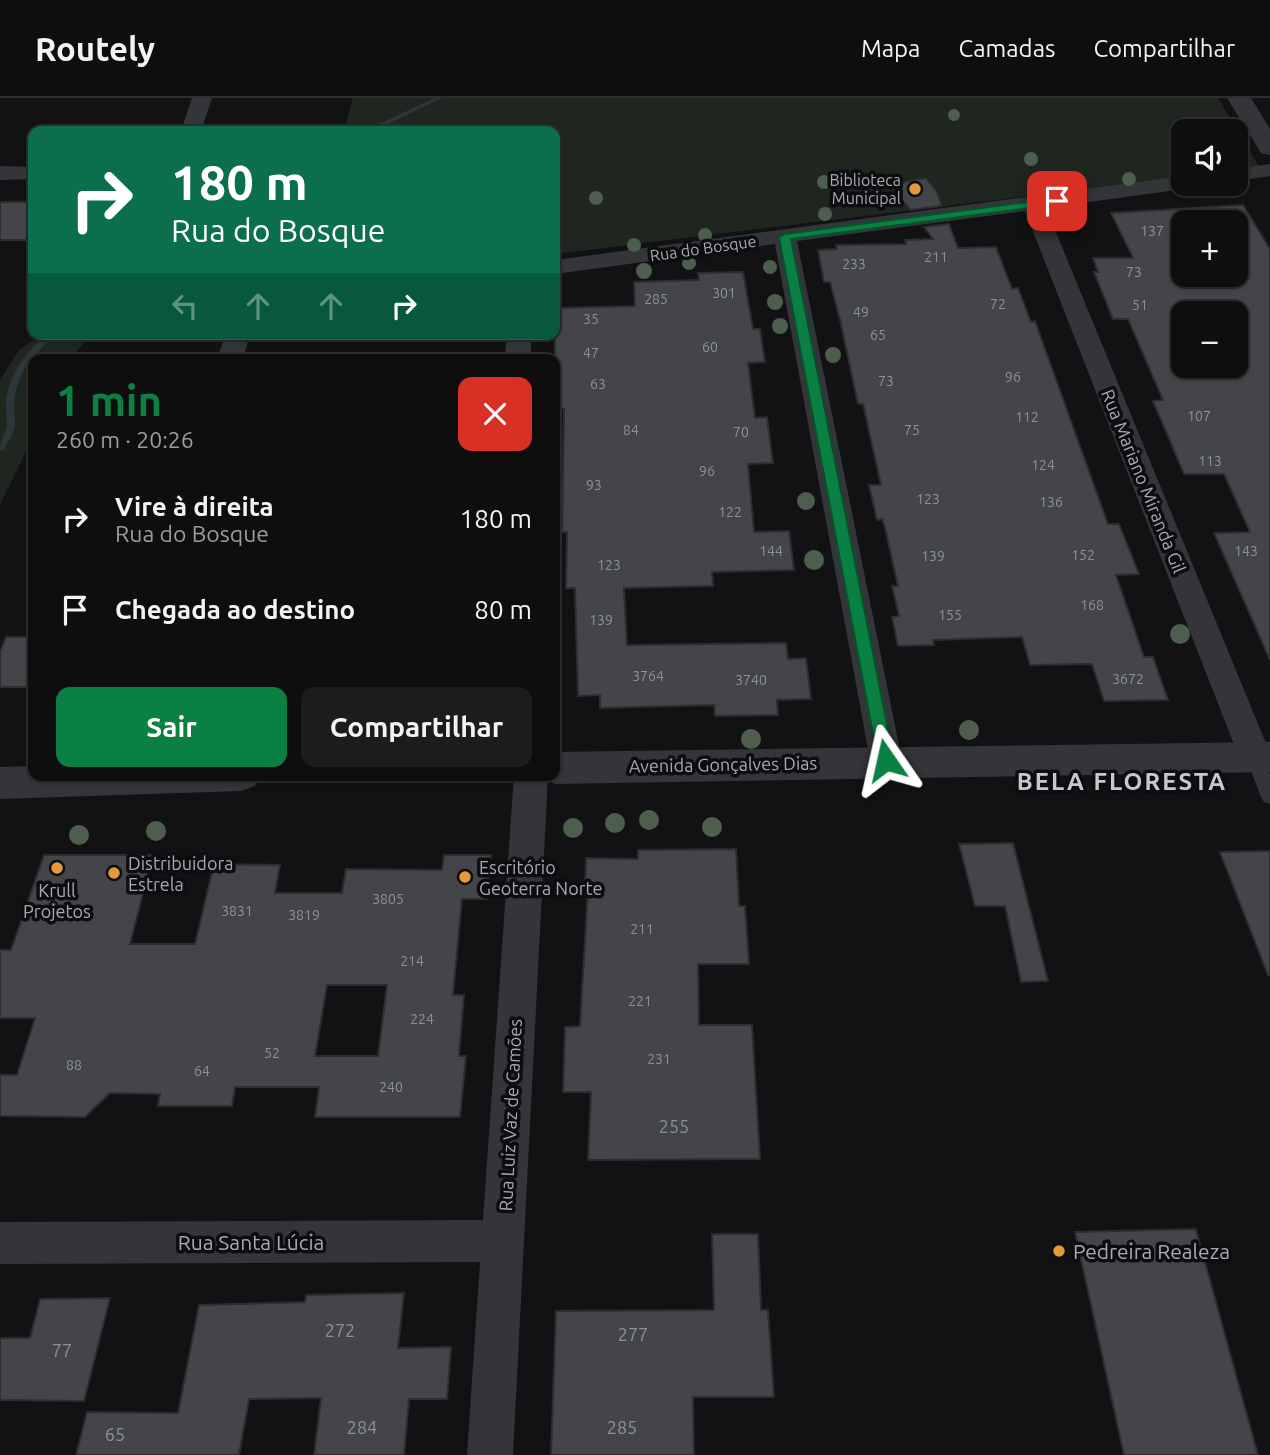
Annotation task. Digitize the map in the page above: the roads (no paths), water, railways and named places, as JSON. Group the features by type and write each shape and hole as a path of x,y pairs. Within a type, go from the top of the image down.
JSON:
{"street":[{"path":"193,126 202,98"},
{"path":"1239,98 1270,148"},
{"path":"1248,173 1270,170"},
{"path":"0,173 28,173"},
{"name":"Rua do Bosque","path":"560,266 1171,185"},
{"name":"Rua Mariano Miranda Gil","path":"1034,205 1262,757"},
{"path":"785,237 886,760"},
{"name":"Avenida Gonçalves Dias","path":"560,768 886,760 1262,757"},
{"path":"0,783 34,781"},
{"name":"Rua Luiz Vaz de Camões","path":"490,1455 531,781"},
{"name":"Rua Santa Lúcia","path":"0,1243 503,1241"}],"lane":[{"path":"1262,757 1270,797"}],"waterway":[{"path":"379,126 439,98"},
{"path":"30,354 45,340"},
{"path":"0,448 11,425 10,405 14,385 20,368 28,357"}],"place":[{"name":"Biblioteca Municipal","path":"915,189"},
{"name":"Krull Projetos","path":"57,868"},
{"name":"Distribuidora Estrela","path":"114,873"},
{"name":"Escritório Geoterra Norte","path":"465,877"},
{"name":"Pedreira Realeza","path":"1059,1251"}],"district":[{"name":"BELA FLORESTA","path":"1122,781"}]}
